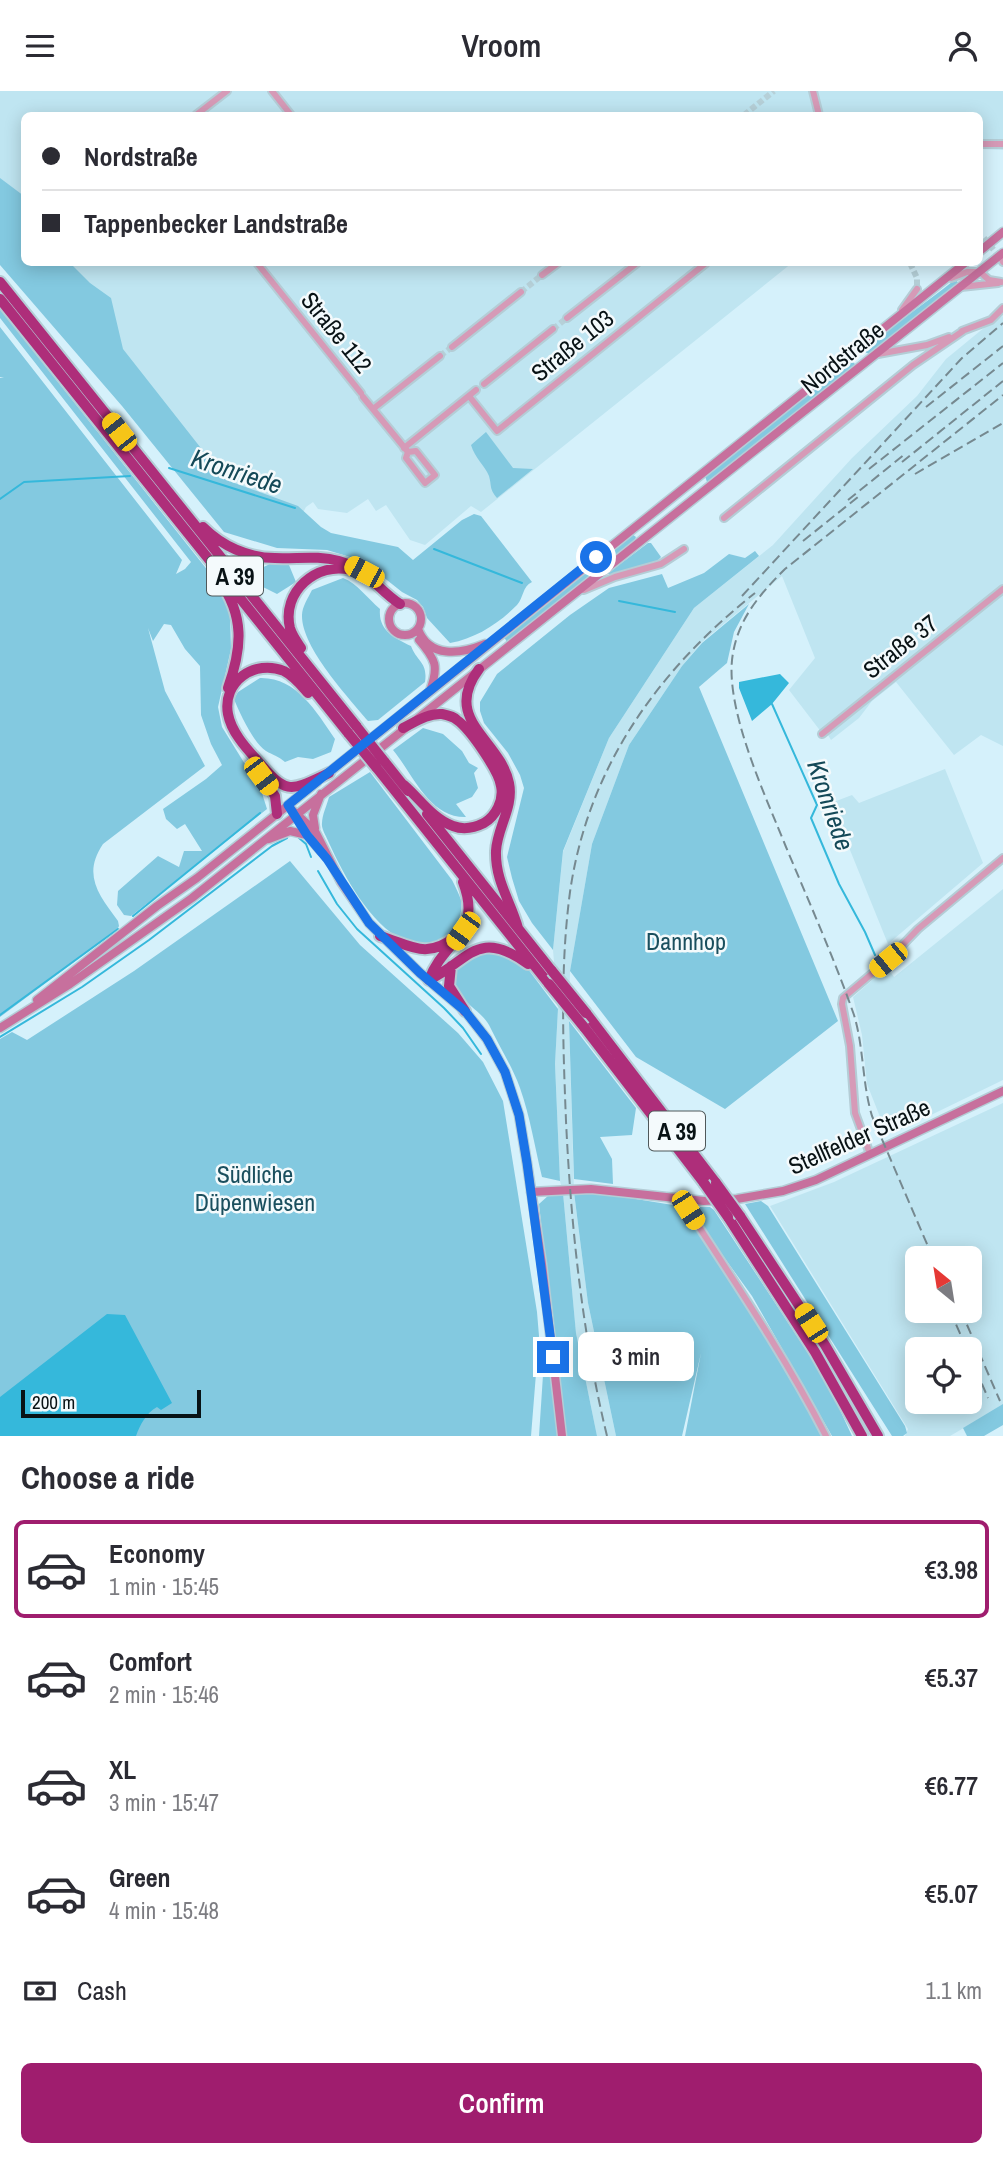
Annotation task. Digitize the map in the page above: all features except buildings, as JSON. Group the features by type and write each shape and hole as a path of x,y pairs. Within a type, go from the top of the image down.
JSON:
{"highway":[{"name":"A 39","path":"0,282 317,677 353,731"},
{"name":"A 39","path":"0,299 380,764 454,864 546,972 586,1013 825,1345 878,1436"},
{"path":"153,474 178,497 211,535 233,548 258,557 326,558 341,561 364,572 396,607"},
{"path":"201,548 204,558 224,587 238,622 238,658 224,701 227,728 271,789 276,799 277,814"},
{"path":"317,677 313,664 290,627 289,609 293,597 311,576 332,569 354,571 377,587 396,607"},
{"path":"329,772 300,787 277,783 231,725 227,713 233,685 245,673 254,669 274,668 286,672 295,678 339,728 353,731"},
{"path":"479,669 468,687 467,704 473,725 494,754 509,782 509,801 498,833 496,865 500,885 518,928"},
{"path":"403,728 430,715 441,714 457,720 468,731 502,786 500,805 489,819 471,828 451,825 433,813 404,786"},
{"name":"A 39","path":"380,764 404,786 518,928 546,972 549,983 710,1183"},
{"path":"429,980 433,968 463,931 468,920 470,906 454,864"},
{"path":"380,936 425,950 447,943 463,931"},
{"path":"429,980 443,974 467,954 493,948 518,957 546,972"},
{"path":"451,965 449,986 465,1011"},
{"name":"A 39","path":"734,1217 862,1436"}],"street":[{"path":"200,112 227,91"},
{"path":"272,91 289,112"},
{"path":"813,91 818,112"},
{"path":"983,144 1003,144"},
{"path":"983,249 1003,232"},
{"name":"Nordstraße","path":"13,1020 70,984 192,898 295,813 576,594 980,272 1003,259"},
{"name":"Straße 112","path":"259,266 406,450"},
{"path":"542,275 554,266"},
{"path":"567,318 633,266"},
{"name":"Straße 103","path":"470,395 497,431 702,266"},
{"name":"Nordstraße","path":"13,1020 429,694 638,523 961,266"},
{"path":"938,284 958,274 980,272 989,280 1002,281"},
{"path":"961,287 985,286 1002,281"},
{"path":"898,316 916,289"},
{"path":"452,347 521,292"},
{"path":"876,354 927,345 990,320 1003,308"},
{"path":"484,384 553,329"},
{"path":"724,518 914,365 963,331"},
{"path":"854,351 864,364"},
{"path":"373,409 440,356"},
{"path":"406,450 416,451 435,475 425,483 406,458 406,450 476,390"},
{"path":"694,479 705,491"},
{"path":"638,523 649,536"},
{"name":"Nordstraße","path":"576,594 605,581 661,564 684,548"},
{"name":"Straße 37","path":"822,733 1003,589"},
{"path":"411,604 417,609 421,620 414,632 400,635 391,629 388,618 396,607 411,604"},
{"path":"414,632 438,650 447,653 466,651 491,642"},
{"path":"414,632 434,660 435,676 429,694"},
{"path":"311,833 313,815 321,793"},
{"path":"288,805 311,833 359,910 380,936 465,1011 498,1056 513,1094 531,1192 562,1436"},
{"path":"260,843 290,831 311,833"},
{"path":"870,1154 855,1113 843,998 888,960 918,929 1003,858"},
{"path":"0,1028 13,1020"},
{"name":"Stellfelder Straße","path":"531,1192 591,1189 684,1200 737,1199 783,1191 816,1180 1003,1091"},
{"path":"684,1200 809,1403 826,1436"}],"shaded area":[{"path":"0,91 1003,91 1003,150 983,149 983,112 21,112 21,266 788,266 481,512 471,506 425,545 410,540 386,505 376,511 368,499 347,513 318,509 313,502 306,507 286,545 218,522 0,255"},
{"path":"1003,316 1003,746 981,735 954,755 896,682 872,701 859,718 831,740 828,735 825,737 789,690 815,658 782,576 702,642 682,666 629,745 592,844 570,971 569,1021 574,1192 588,1303 616,1436 597,1436 576,1333 560,1181 555,1064 558,1009 553,950 563,852 609,738 694,608 773,545 852,458 917,396 946,359"},
{"path":"780,674 789,683 772,704 752,721 739,682"},
{"path":"945,769 983,863 888,944 831,803 852,795 859,803"},
{"path":"1003,889 1003,1080 896,1132 884,1127 867,1084 862,1035 853,997 887,967 894,977"},
{"path":"1003,1103 1003,1405 950,1436 905,1436 908,1429 770,1206 834,1182"},
{"path":"107,1314 125,1315 172,1403 161,1410 157,1407 150,1413 136,1436 0,1436 0,1397"}],"green space":[{"path":"0,178 21,194 21,266 73,266 111,298 123,349 226,480 298,506 331,533 398,547 413,560 462,520 474,514 481,516 532,582 526,587 517,605 502,618 469,638 450,643 427,618 417,600 402,592 363,561 327,550 277,548 224,532 122,406 0,265"},
{"path":"952,282 958,283 870,354 864,352 864,349 886,332"},
{"path":"0,309 209,572 225,598 230,614 231,649 218,707 222,727 261,790 267,809 131,916 124,915 117,905 118,891 158,856 179,867 184,851 202,851 185,824 177,829 166,819 163,809 222,765 201,715 200,666 185,649 171,625 164,624 153,641 148,628 165,691 205,766 103,844 97,855 94,865 96,884 118,921 117,930 0,1017 0,378 4,377 0,377 0,327 182,560 176,574 191,562 0,318"},
{"path":"851,360 855,364 854,367 707,482 705,476"},
{"path":"486,432 513,468 533,469 497,498 489,476 471,445"},
{"path":"632,534 636,537 633,543 507,642 504,637"},
{"path":"651,543 661,557 656,562 636,571 607,574"},
{"path":"755,551 759,556 694,608 609,738 563,851 553,950 519,901 512,878 507,857 524,788 508,753 484,723 480,702 497,674 570,615 609,588 662,574 668,588 704,573 729,554 745,558"},
{"path":"270,564 289,565 296,582 277,594 263,587 255,571"},
{"path":"343,578 380,609 385,628 394,637 411,646 425,670 425,682 378,720 368,721 338,685 317,656 304,628 302,612 312,590"},
{"name":"Dannhop","path":"749,604 734,632 727,663 699,687 838,1021 725,1109 636,1057 570,971 592,844 629,745 682,666 702,643"},
{"path":"260,678 284,683 304,698 335,739 331,752 313,759 298,757 285,762 261,747 247,727 234,699 238,692"},
{"path":"423,728 443,734 462,751 469,763 478,768 474,773 478,788 472,797 456,804 466,817 453,815 432,803 393,750"},
{"path":"370,772 452,880 461,900 458,922 444,937 435,941 424,944 403,940 380,923 350,884 323,830 322,820 329,797"},
{"name":"Südliche Düpenwiesen","path":"290,861 360,945 458,1033 483,1062 503,1101 537,1312 539,1336 531,1436 0,1436 0,1039 12,1032 27,1040 134,971"},
{"path":"482,952 505,953 528,969 558,1009 555,1064 560,1181 542,1177 527,1110 513,1072 485,1019 458,993 455,986 453,974 458,966"},
{"path":"569,1021 636,1108 632,1135 600,1137 612,1159 613,1184 574,1179"},
{"path":"574,1192 605,1194 679,1206 730,1277 823,1436 685,1436 701,1353 682,1436 616,1436 588,1303"},
{"path":"563,1193 576,1333 597,1436 539,1436 543,1375 556,1357 539,1204 549,1195"},
{"path":"761,1201 768,1206 905,1426 907,1433 903,1436 892,1436 745,1204"},
{"path":"700,1207 714,1210 827,1382 852,1436 832,1436 752,1296 697,1220 695,1211"},
{"path":"1003,1404 1003,1425 984,1436 967,1436 963,1428"}],"waterway":[{"name":"Kronriede","path":"169,468 295,508"},
{"name":"Kronriede","path":"0,499 24,482 130,476"},
{"name":"Kronriede","path":"434,549 522,583"},
{"name":"Kronriede","path":"619,601 675,612"},
{"name":"Kronriede","path":"772,704 817,805 811,818 839,884 875,955"},
{"path":"133,916 260,813"},
{"path":"0,1037 82,987 149,940 272,846 287,838"},
{"path":"299,838 306,844 311,857"},
{"path":"318,871 337,904 357,929 444,1008 463,1028 481,1054"},
{"path":"0,1015 118,929"}],"tunnel":[{"path":"748,112 774,91"},
{"path":"984,238 1001,259"},
{"path":"911,266 917,278 917,289"},
{"path":"521,292 542,275"},
{"path":"553,329 567,318"},
{"path":"440,356 452,347"}],"railway":[{"path":"742,596 962,358 1003,323"},
{"path":"926,407 1003,346"},
{"path":"869,469 1003,363"},
{"path":"902,462 1003,381"},
{"path":"928,1246 872,1116 854,1015 748,751 734,699 733,653 745,618 785,569 1003,395"},
{"path":"915,474 1003,423"},
{"path":"848,500 905,454"},
{"path":"803,541 858,497"},
{"path":"607,1436 584,1319 568,1160 563,1006 570,892 579,846 593,803 633,724 659,688 688,655 755,593"},
{"path":"955,1323 962,1337"},
{"path":"966,1323 1000,1401"},
{"path":"982,1384 988,1398"}],"route":[{"path":"553,1357 519,1115 498,1056 465,1011 387,943 369,923 288,805 596,557"}]}
